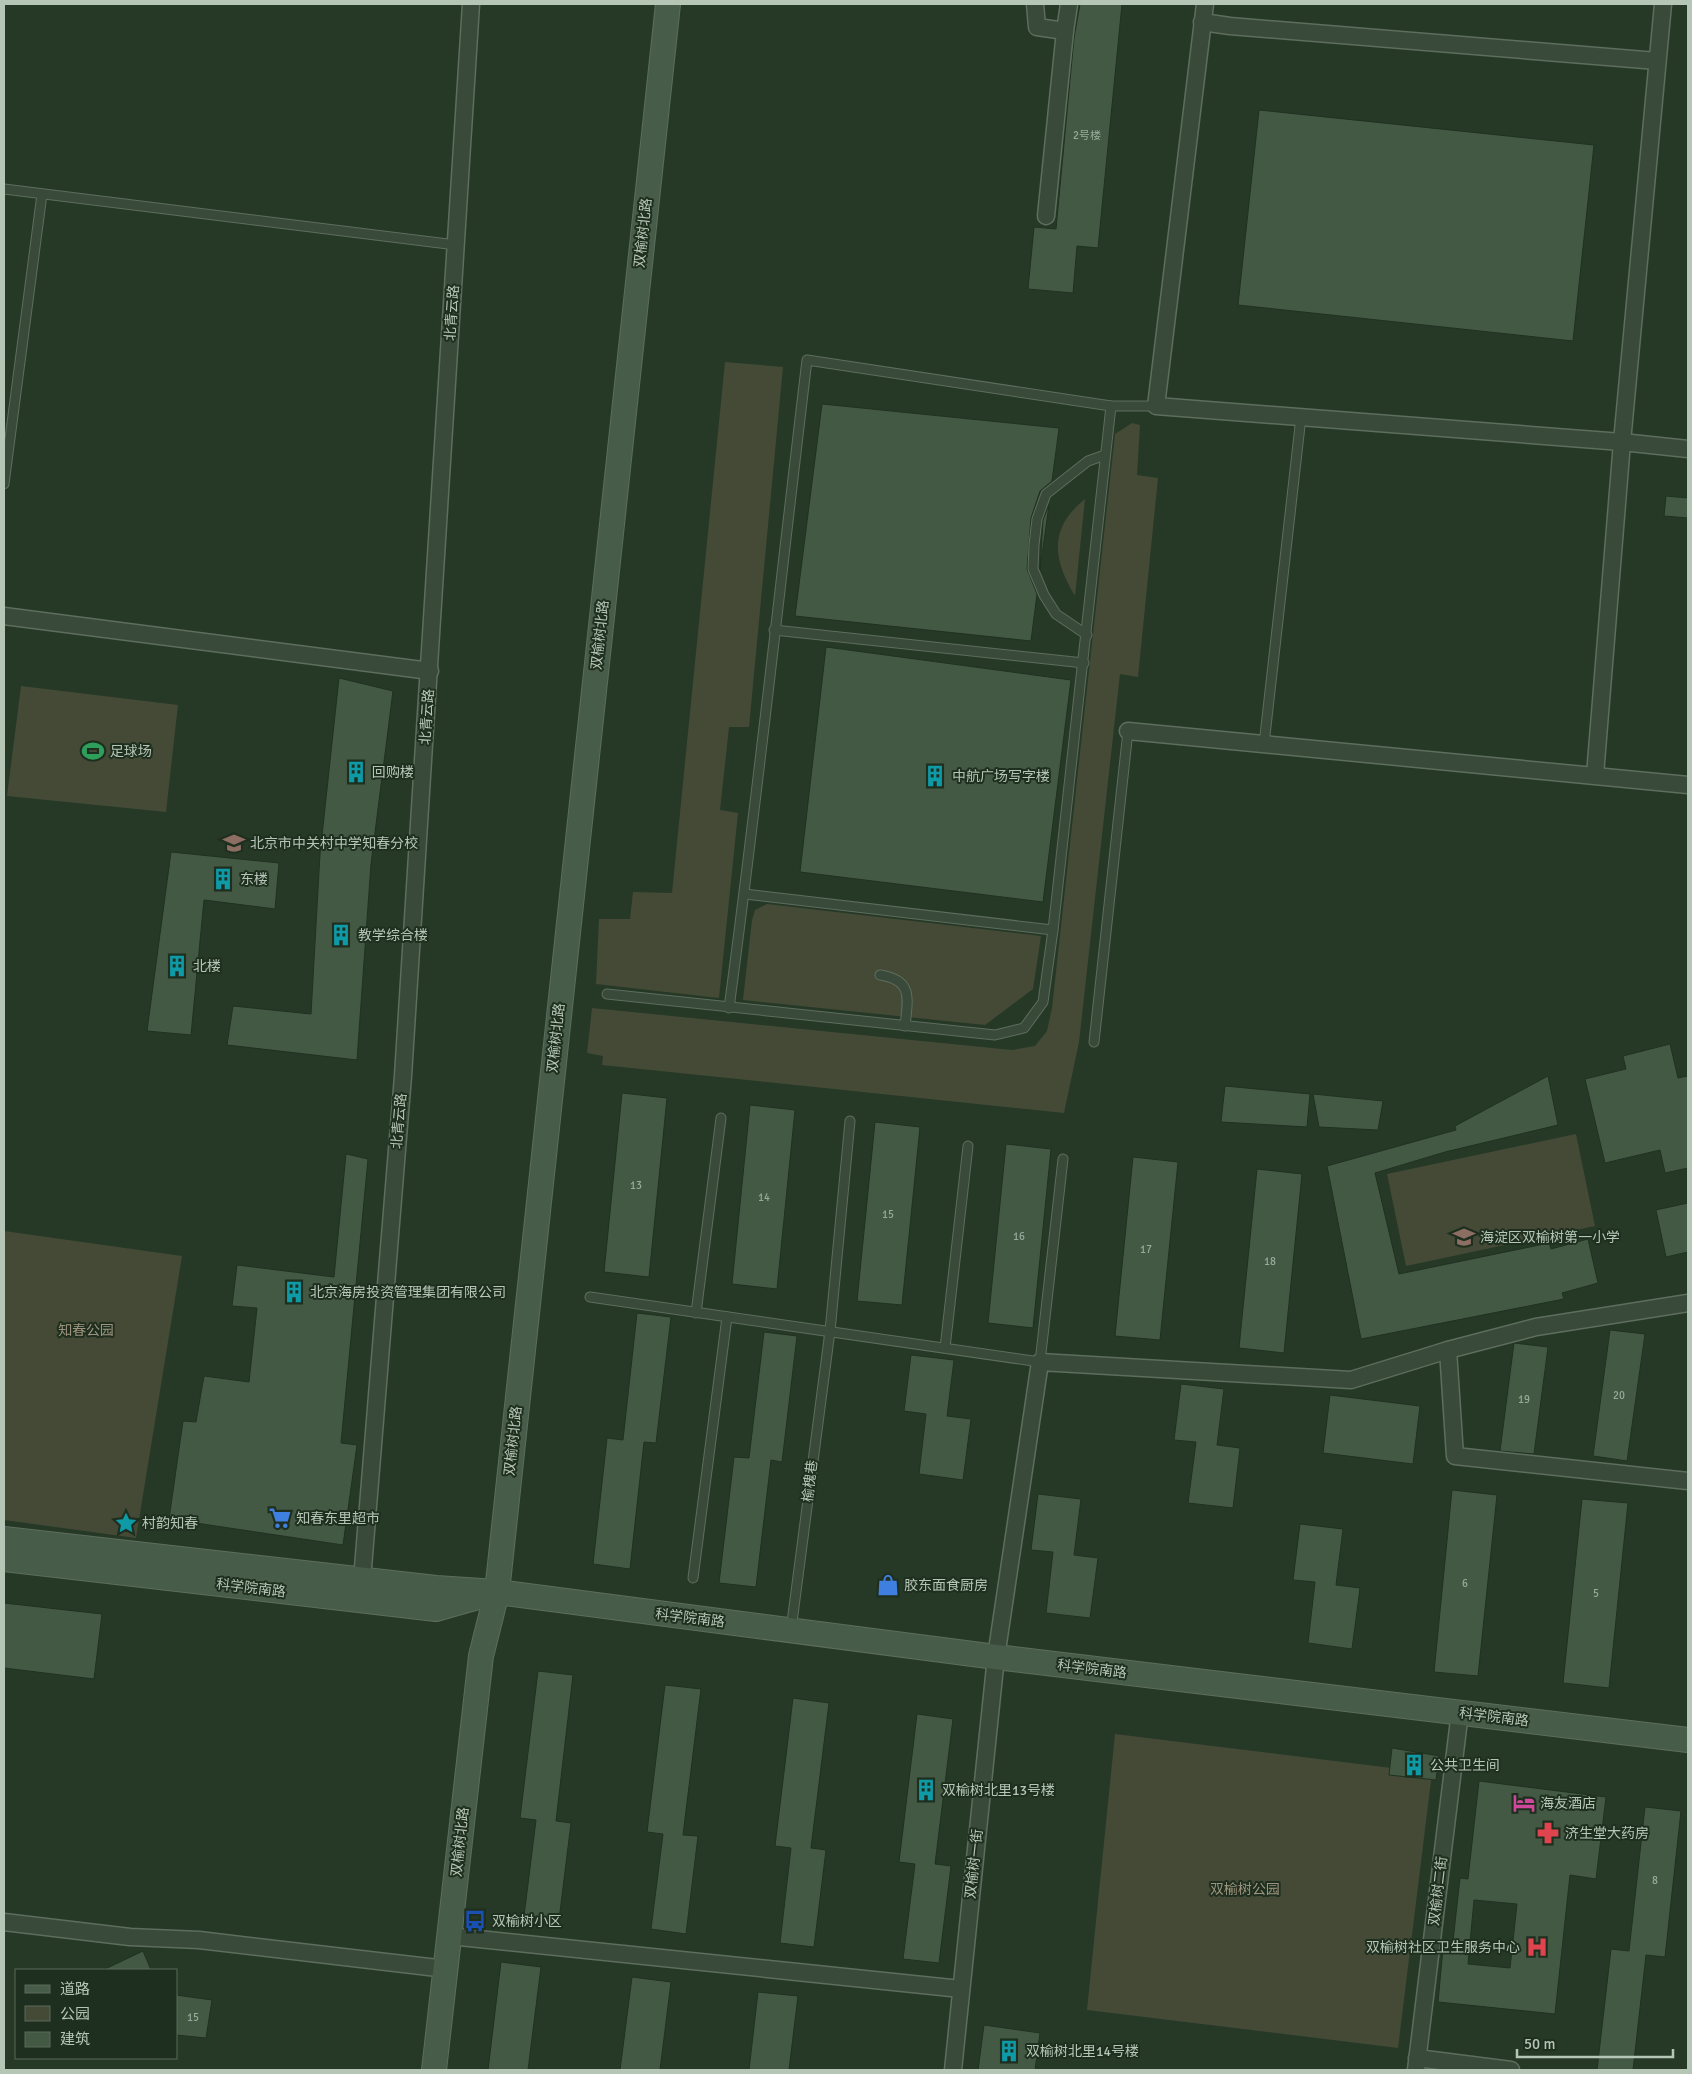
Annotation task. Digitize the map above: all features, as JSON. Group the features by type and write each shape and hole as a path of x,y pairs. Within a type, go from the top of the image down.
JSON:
{"street":[{"name":"北青云路","path":"362,1580 404,1066 471,4"},
{"name":"双榆树北路","path":"434,2070 481,1656 497,1592 668,4"},
{"path":"1046,216 1069,4"},
{"path":"1204,4 1156,406 1622,442 1688,449"},
{"path":"1595,775 1622,442 1663,4"},
{"path":"1035,5 1036,27 1065,31"},
{"path":"1202,22 1658,61"},
{"path":"4,616 430,671"},
{"path":"1128,732 1688,785"},
{"path":"1040,1362 1351,1380 1448,1350 1536,1327 1688,1303"},
{"path":"1448,1350 1454,1456 1688,1481"},
{"name":"双榆树一街","path":"953,2070 996,1657 1040,1362"},
{"name":"科学院南路","path":"4,1539 436,1588 497,1592 996,1657 1688,1740"},
{"name":"科学院南路","path":"4,1559 436,1609 497,1592"},
{"name":"双榆树二街","path":"1416,2064 1460,1712"},
{"path":"4,1922 130,1937 199,1940 446,1969"},
{"path":"450,1936 961,1989"},
{"path":"1416,2064 1511,2070"}],"lane":[{"path":"4,189 456,245"},
{"path":"4,484 42,194"},
{"path":"729,1008 745,894 774,630 807,360 1111,406 1156,406"},
{"path":"607,994 995,1035 1024,1028 1043,1002 1084,663 1111,406"},
{"path":"1264,744 1302,417"},
{"path":"1087,635 1056,614 1044,595 1033,568 1034,545 1037,519 1046,494 1088,461 1105,455"},
{"path":"774,630 1084,663"},
{"path":"1094,1042 1128,732"},
{"path":"745,894 1053,930"},
{"path":"880,975 899,980 905,988 907,1005 905,1026"},
{"path":"696,1313 721,1118"},
{"name":"榆槐巷","path":"791,1631 830,1331 850,1121"},
{"path":"945,1348 968,1146"},
{"path":"590,1298 1040,1362 1063,1159"},
{"path":"693,1578 727,1317"}],"green space":[{"path":"725,362 783,367 749,727 729,727 720,810 738,813 719,998 596,984 599,919 630,919 633,892 672,893"},
{"path":"1132,423 1140,425 1137,475 1158,478 1138,677 1120,674 1079,1042 1064,1113 602,1065 603,1056 587,1053 592,1008 1012,1050 1035,1046 1047,1031 1052,1008 1115,434"},
{"path":"1085,499 1075,596 1062,569 1058,545 1060,533 1065,522 1073,510"},
{"name":"足球场","path":"21,686 178,705 166,812 7,796"},
{"path":"767,904 1041,936 1033,989 985,1025 743,1000 752,920 755,910"},
{"path":"1576,1134 1595,1226 1406,1266 1387,1174"},
{"name":"知春公园","path":"4,1231 182,1256 136,1538 4,1520"},
{"name":"双榆树公园","path":"1115,1734 1432,1773 1398,2048 1087,2010"}],"building":[{"path":"1080,4 1122,4 1098,248 1077,246 1073,293 1028,289 1034,227 1056,229 1074,38"},
{"path":"1259,110 1594,145 1573,341 1238,305"},
{"path":"822,404 1059,428 1052,481 1040,491 1031,518 1027,569 1037,594 1031,641 795,616"},
{"path":"1666,496 1688,498 1688,518 1664,516"},
{"path":"1049,505 1040,570 1043,520"},
{"name":"中航广场写字楼","path":"826,647 1071,680 1043,902 800,872"},
{"path":"339,678 393,691 371,864 357,1060 227,1045 233,1006 311,1014 320,854"},
{"path":"171,852 279,863 275,909 204,900 191,1035 147,1031"},
{"path":"1670,1044 1678,1078 1688,1076 1688,1168 1665,1173 1660,1150 1605,1163 1585,1079 1626,1069 1623,1056"},
{"path":"1548,1076 1558,1125 1445,1152 1375,1173 1399,1274 1549,1243 1551,1249 1588,1239 1598,1283 1562,1293 1564,1299 1361,1339 1327,1166 1456,1130 1455,1126"},
{"path":"1225,1086 1310,1094 1307,1127 1221,1122"},
{"path":"622,1093 667,1098 649,1277 604,1272"},
{"path":"1313,1094 1383,1101 1378,1130 1319,1127"},
{"path":"750,1105 795,1110 777,1289 732,1284"},
{"path":"875,1122 920,1127 902,1305 857,1301"},
{"path":"1006,1144 1051,1149 1033,1328 988,1323"},
{"path":"346,1154 368,1159 341,1443 357,1445 343,1545 169,1519 183,1421 196,1422 204,1376 249,1382 257,1308 232,1306 237,1265 334,1277"},
{"path":"1133,1157 1178,1162 1160,1340 1115,1336"},
{"path":"1257,1169 1302,1174 1284,1353 1239,1348"},
{"path":"1688,1203 1688,1252 1666,1257 1656,1210"},
{"path":"637,1313 671,1317 656,1443 644,1442 630,1569 593,1564 607,1438 623,1440"},
{"path":"1610,1330 1645,1334 1627,1461 1593,1456"},
{"path":"764,1332 797,1336 782,1462 771,1460 756,1587 719,1583 734,1457 749,1458"},
{"path":"1514,1343 1548,1347 1534,1454 1500,1451"},
{"path":"911,1355 954,1360 947,1416 971,1419 963,1480 919,1474 926,1414 904,1411"},
{"path":"1181,1384 1224,1389 1217,1445 1240,1448 1233,1508 1188,1503 1196,1442 1174,1440"},
{"path":"1330,1395 1420,1406 1413,1464 1323,1453"},
{"path":"1452,1490 1497,1495 1478,1676 1434,1672"},
{"path":"1038,1494 1081,1499 1074,1555 1098,1558 1090,1618 1046,1613 1053,1552 1031,1550"},
{"path":"1582,1499 1628,1503 1609,1688 1563,1683"},
{"path":"1300,1524 1343,1529 1336,1585 1360,1588 1352,1649 1308,1643 1315,1582 1293,1580"},
{"path":"4,1603 102,1614 94,1679 4,1668"},
{"path":"538,1671 573,1675 556,1821 571,1823 559,1920 524,1916 536,1820 520,1818"},
{"path":"665,1685 701,1689 683,1835 698,1836 686,1934 651,1929 663,1834 647,1832"},
{"path":"793,1698 829,1703 811,1848 826,1850 814,1947 780,1943 791,1848 775,1846"},
{"name":"双榆树北里13号楼","path":"917,1714 953,1719 935,1864 951,1866 939,1963 903,1959 915,1864 899,1862"},
{"name":"公共卫生间","path":"1392,1748 1439,1756 1436,1780 1389,1775"},
{"path":"1479,1781 1606,1797 1596,1879 1570,1875 1555,2014 1438,2002 1443,1949 1452,1950 1460,1878 1468,1879","holes":["1474,1900 1517,1904 1510,1968 1468,1964"]},
{"path":"1645,1807 1681,1811 1665,1957 1646,1955 1633,2070 1597,2070 1611,1949 1629,1951"},
{"path":"143,1951 151,1969 105,1969"},
{"path":"501,1962 541,1967 528,2070 488,2070"},
{"path":"632,1977 671,1982 660,2070 620,2070"},
{"path":"758,1992 798,1996 789,2070 749,2070"},
{"path":"178,1995 212,2000 206,2038 178,2035"},
{"name":"双榆树北里14号楼","path":"984,2025 1040,2033 1035,2070 978,2070"}],"place":[{"name":"足球场","path":"93,751"},
{"name":"回购楼","path":"356,772"},
{"name":"中航广场写字楼","path":"935,776"},
{"name":"北京市中关村中学知春分校","path":"234,843"},
{"name":"东楼","path":"223,879"},
{"name":"教学综合楼","path":"341,935"},
{"name":"北楼","path":"177,966"},
{"name":"海淀区双榆树第一小学","path":"1464,1237"},
{"name":"北京海房投资管理集团有限公司","path":"294,1292"},
{"name":"知春东里超市","path":"280,1518"},
{"name":"村韵知春","path":"126,1523"},
{"name":"胶东面食厨房","path":"888,1585"},
{"name":"公共卫生间","path":"1414,1765"},
{"name":"双榆树北里13号楼","path":"926,1790"},
{"name":"海友酒店","path":"1524,1803"},
{"name":"济生堂大药房","path":"1548,1833"},
{"name":"双榆树小区","path":"475,1921"},
{"name":"双榆树社区卫生服务中心","path":"1537,1947"},
{"name":"双榆树北里14号楼","path":"1009,2051"}]}
